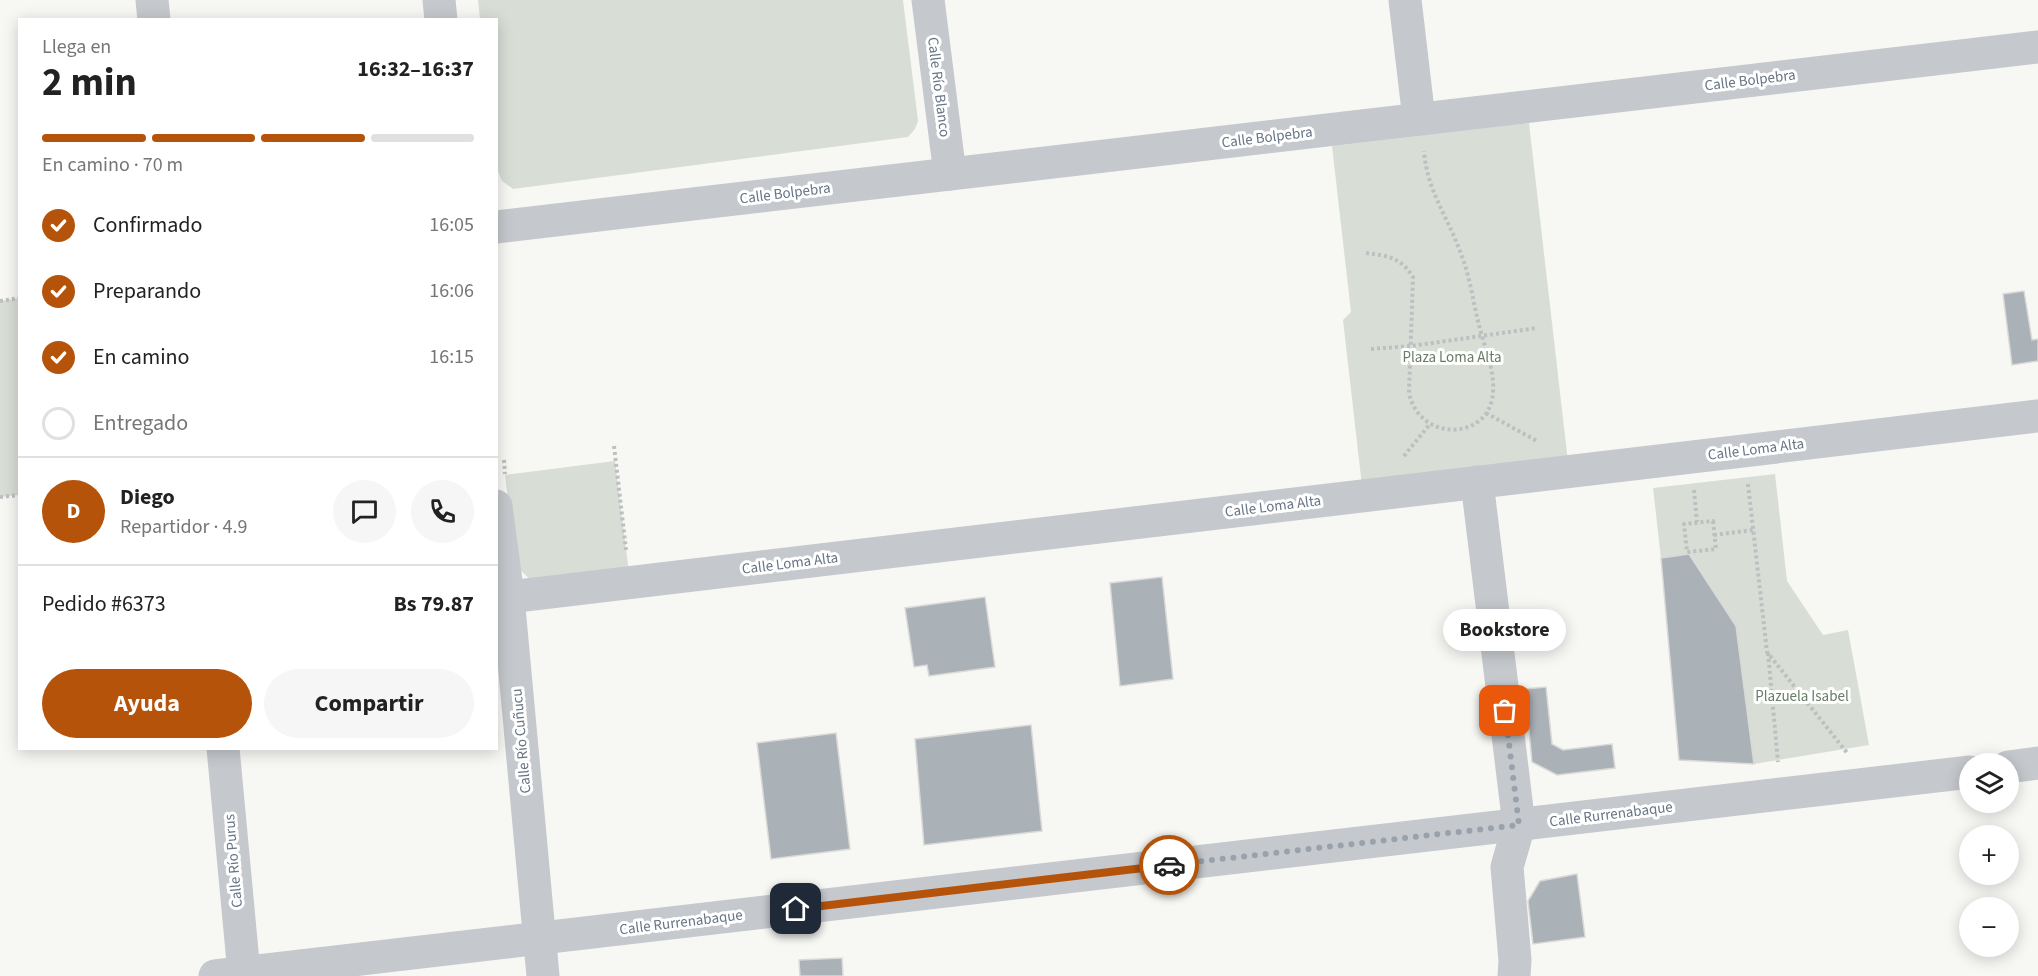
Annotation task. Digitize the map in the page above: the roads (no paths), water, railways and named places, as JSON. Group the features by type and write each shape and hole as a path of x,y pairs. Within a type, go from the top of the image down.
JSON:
{"street":[{"path":"152,0 154,18"},
{"path":"439,0 441,18"},
{"name":"Calle Río Blanco","path":"928,0 950,174"},
{"path":"1406,0 1419,119"},
{"name":"Calle Bolpebra","path":"498,227 2038,47"},
{"name":"Calle Loma Alta","path":"508,597 2038,416"},
{"path":"1477,482 1519,825 1507,867 1515,960 1514,976"},
{"name":"Calle Río Cuñucu","path":"498,521 508,597 543,976"},
{"name":"Calle Río Purus","path":"222,750 229,974"},
{"path":"2019,766 2038,763"},
{"name":"Calle Rurrenabaque","path":"229,974 1959,773"}],"place":[{"name":"Bookstore","path":"1505,711"}],"park label":[{"name":"Plaza Loma Alta","path":"1452,357"},
{"name":"Plazuela Isabel","path":"1802,696"}]}
